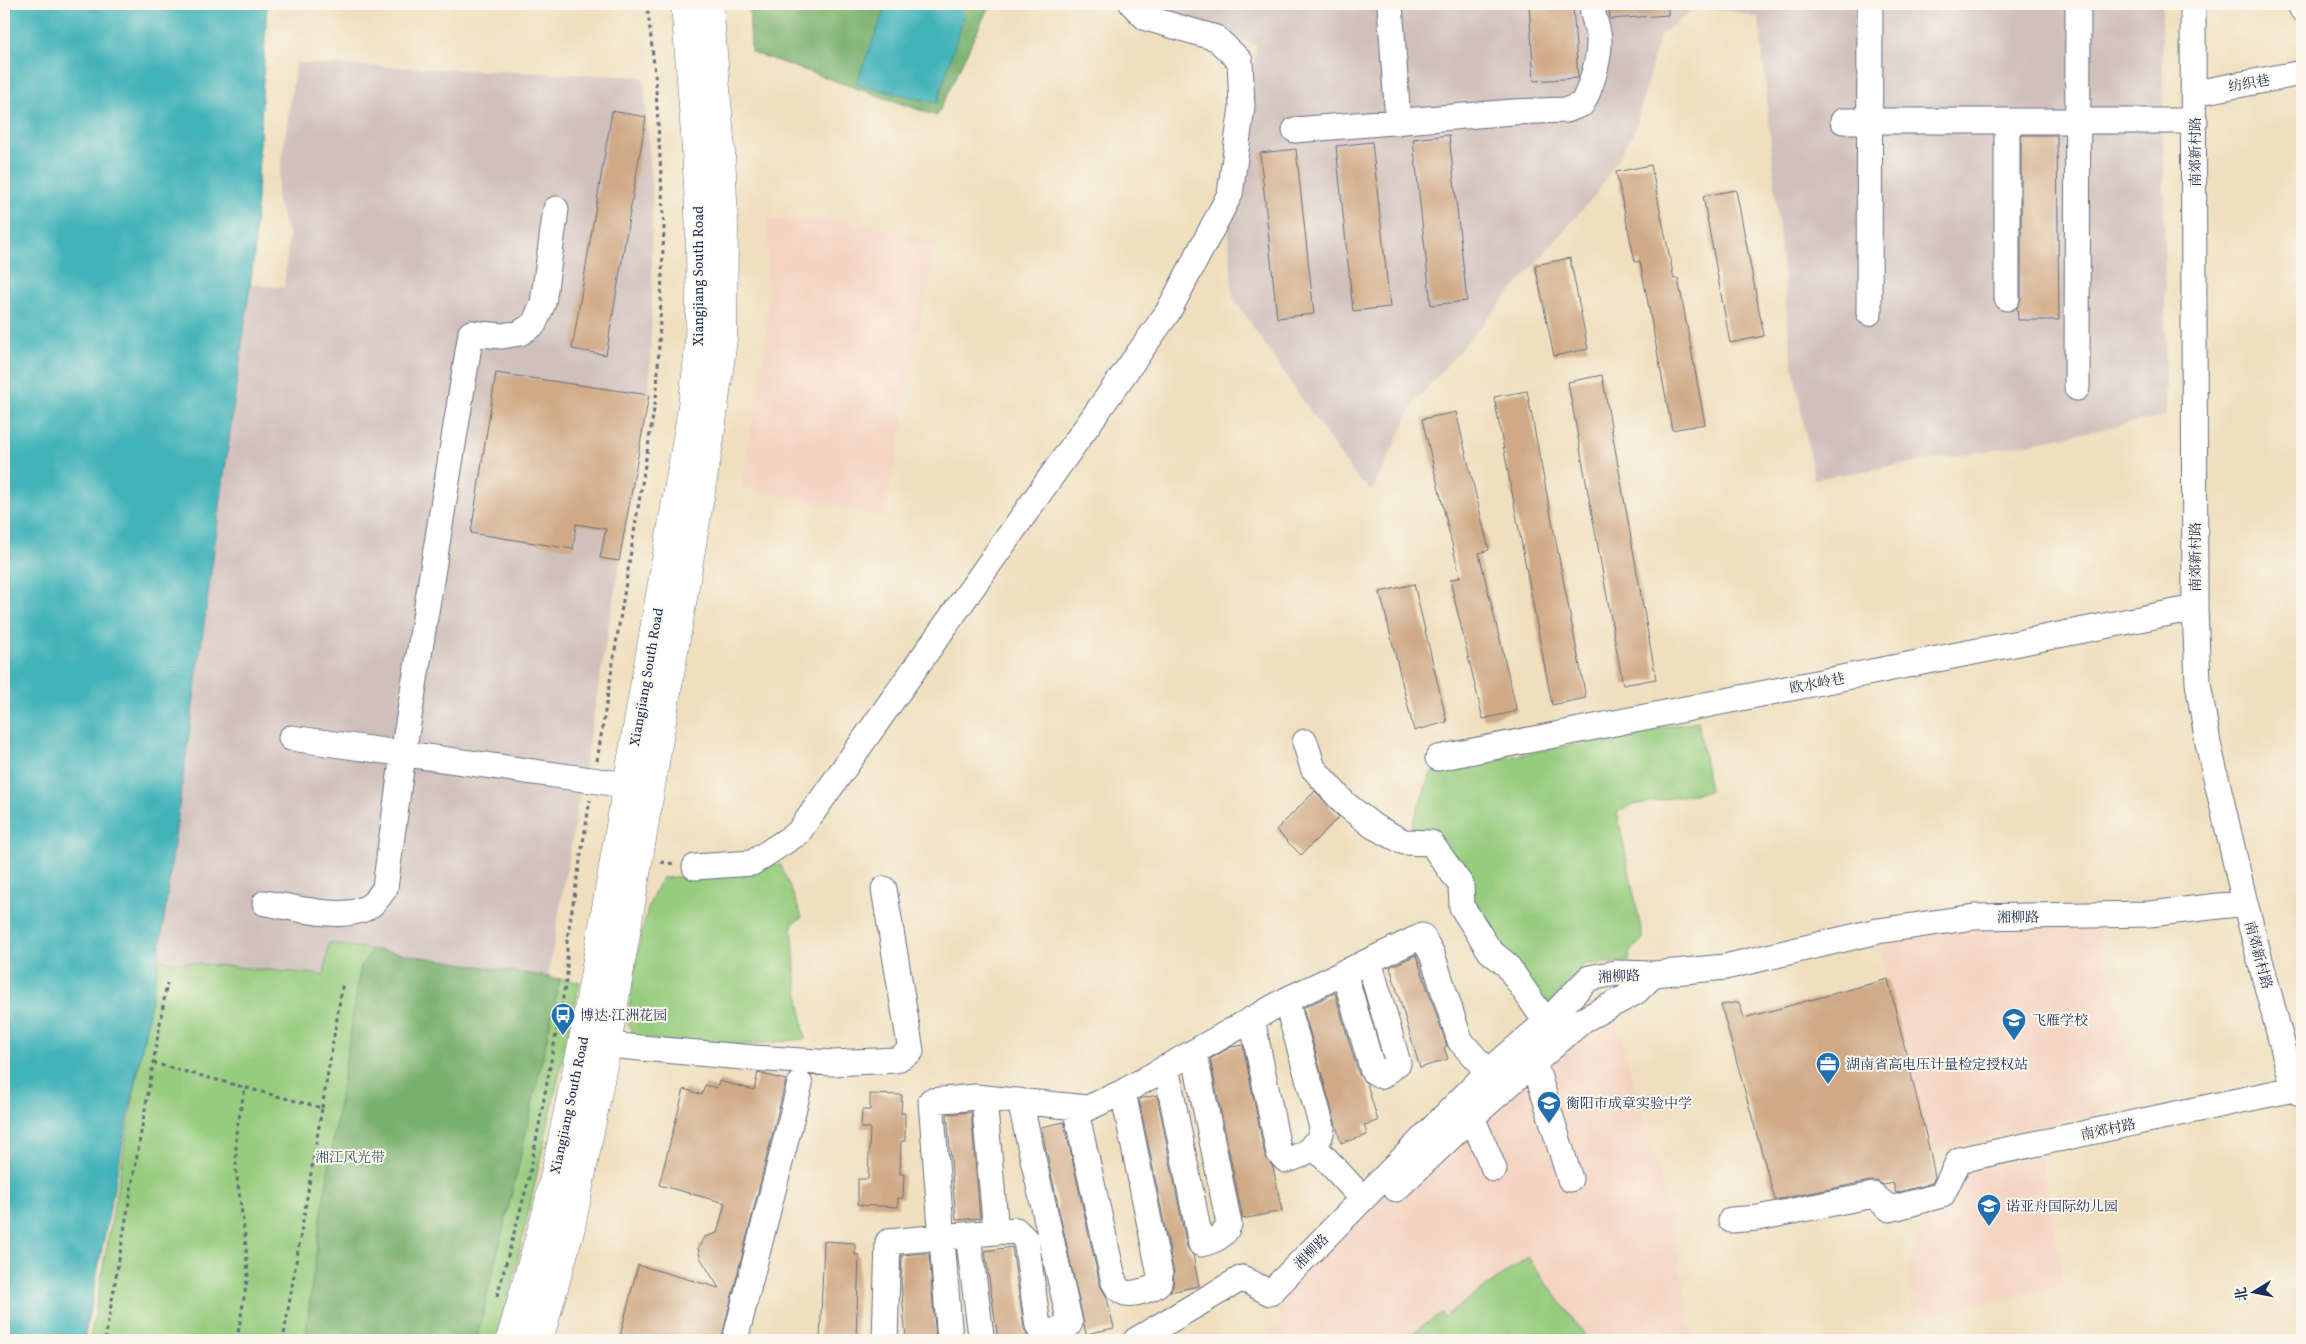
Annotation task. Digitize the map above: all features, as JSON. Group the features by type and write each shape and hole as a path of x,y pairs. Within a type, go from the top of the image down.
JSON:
{"main road":[{"name":"Xiangjiang South Road","path":"510,1340 548,1211 584,1035 689,427 699,342 700,229 697,152 685,4"},
{"name":"Xiangjiang South Road","path":"539,1340 571,1227 607,1045 710,438 722,339 724,226 721,150 709,4"}],"street":[{"path":"695,867 752,863 798,834 1168,312 1230,194 1242,107 1240,61 1216,38 1146,18 1132,4"},
{"path":"1390,4 1398,122"},
{"path":"1296,130 1512,112 1567,110 1582,104 1591,88 1599,38 1592,18 1592,4"},
{"path":"1869,313 1870,4"},
{"path":"2077,388 2078,4"},
{"name":"南郊新村路","path":"2193,4 2198,683 2206,734 2245,903 2298,1092"},
{"path":"2300,4 2302,9"},
{"name":"纺织巷","path":"2195,93 2302,73"},
{"path":"1843,121 2195,121"},
{"path":"2007,121 2007,298"},
{"path":"265,903 348,913 366,908 379,898 385,888 403,754 471,333 502,336 520,333 534,324 543,303 556,209"},
{"name":"欧水岭巷","path":"1438,758 2196,608"},
{"path":"291,738 627,785"},
{"path":"1305,742 1313,768 1344,803 1373,826 1404,842 1431,843 1461,885 1462,907 1490,951 1507,965 1546,1022"},
{"path":"607,1045 823,1062 896,1060 911,1051 884,890"},
{"name":"湘柳路","path":"1136,1340 1242,1278 1270,1293 1488,1072 1546,1022 1589,978 1616,973 1654,974 1725,967 1878,931 1974,917 2150,914 2245,903"},
{"path":"950,1340 931,1101 984,1098 1088,1108 1123,1092 1286,1000 1422,936 1432,954 1460,1041 1488,1072"},
{"path":"1344,972 1373,1072 1382,1076 1398,1063 1369,961"},
{"path":"1332,1249 1472,1116 1583,1020 1636,992 1654,974"},
{"path":"1252,1018 1279,1153 1286,1160 1297,1158 1313,1145 1322,1133 1322,1127 1286,1000"},
{"path":"1166,1067 1201,1244 1212,1242 1229,1224 1194,1052"},
{"path":"1534,1062 1570,1178"},
{"path":"735,1340 800,1084"},
{"path":"1075,1107 1114,1282 1125,1293 1155,1288 1159,1283 1160,1275 1123,1092"},
{"name":"南郊村路","path":"1731,1220 1766,1216 1873,1196 1890,1209 1942,1195 1959,1160 2298,1092"},
{"path":"984,1098 996,1232"},
{"path":"875,1339 888,1242 1016,1230 1026,1240 1038,1326 1041,1332 1046,1333 1067,1327 1070,1323 1020,1101"},
{"path":"1472,1116 1494,1169"},
{"path":"1313,1145 1363,1199"},
{"path":"968,1235 982,1335 979,1340"}],"path":[{"path":"495,1302 529,1178 566,986 567,940 657,391 664,227 655,73 648,4"},
{"path":"283,1340 343,982"},
{"path":"118,1340 105,1339 167,983"},
{"path":"153,1062 322,1108"},
{"path":"237,1340 248,1274 236,1170 236,1133 245,1087"}],"shaded area":[{"path":"1156,4 2162,4 2166,416 2033,443 1814,479 1791,356 1759,18 1733,11 1695,9 1660,35 1634,132 1596,194 1415,402 1372,491 1358,480 1233,297 1227,213 1240,193 1256,45 1153,10"},
{"path":"296,63 644,77 652,195 652,304 649,395 548,977 330,943 325,975 158,960 250,284 284,288 289,235 276,199"},
{"path":"767,219 829,219 936,240 885,517 741,487 766,344 768,303"},
{"name":"飞雁学校","path":"1974,921 2097,922 2139,1103 1930,1152 1878,938"},
{"name":"衡阳市成章实验中学","path":"1584,997 1589,1018 1614,1011 1670,1214 1694,1340 1256,1340 1283,1321 1272,1302"},
{"name":"诺亚舟国际幼儿园","path":"2041,1156 2064,1286 1915,1318 1908,1290 1908,1267 1916,1242 1932,1211 1949,1204 1967,1171"}],"green space":[{"path":"749,4 990,4 937,116 751,52"},
{"path":"1698,721 1710,791 1633,805 1617,812 1643,939 1629,953 1629,962 1585,964 1548,1006 1409,833 1431,772"},
{"path":"780,864 802,917 792,924 795,970 805,1039 712,1048 634,1036 627,1021 639,946 648,908 662,878 725,873"},
{"name":"湘江风光带","path":"329,943 580,982 500,1340 90,1340 158,960 324,975"},
{"path":"372,949 560,979 521,1155 477,1338 305,1340 320,1223 361,965"},
{"path":"1528,1257 1588,1340 1402,1340 1441,1313 1444,1317"}],"water":[{"path":"4,4 267,4 254,256 156,977 84,1340 4,1340"},
{"path":"887,4 963,4 962,21 937,103 856,84"}],"building":[{"path":"1529,4 1573,4 1578,78 1534,81"},
{"path":"1609,4 1668,4 1668,15 1610,19"},
{"path":"612,111 646,117 606,355 572,349"},
{"path":"1449,135 1467,301 1431,305 1413,139"},
{"path":"2021,135 2057,135 2059,320 2018,320 2017,307 2021,298"},
{"path":"1372,142 1390,307 1353,311 1336,146"},
{"path":"1296,149 1314,314 1277,318 1260,153"},
{"path":"1651,165 1674,279 1678,278 1705,424 1672,430 1640,261 1635,262 1616,172"},
{"path":"1736,190 1764,336 1730,343 1703,196"},
{"path":"1570,258 1588,349 1554,356 1535,265"},
{"path":"496,373 649,395 619,561 600,558 606,529 576,524 573,549 471,533"},
{"path":"1602,375 1656,679 1623,685 1568,382"},
{"path":"1527,391 1586,698 1552,705 1494,397"},
{"path":"1456,412 1489,550 1479,553 1517,711 1483,719 1450,580 1460,577 1422,419"},
{"path":"1414,584 1447,722 1414,731 1380,592"},
{"path":"1315,791 1339,817 1301,855 1276,830"},
{"path":"1416,955 1447,1046 1444,1047 1448,1059 1420,1068 1390,967"},
{"name":"湖南省高电压计量检定授权站","path":"1888,979 1930,1152 1935,1177 1932,1183 1896,1193 1893,1183 1884,1185 1877,1181 1870,1181 1775,1200 1721,1005 1739,1002 1744,1018"},
{"path":"1335,993 1359,1075 1367,1084 1378,1121 1364,1125 1367,1135 1341,1143 1303,1008"},
{"path":"1243,1045 1265,1156 1273,1167 1282,1211 1243,1219 1210,1059 1231,1047"},
{"path":"758,1073 786,1080 721,1340 619,1340 638,1265 719,1288 700,1257 698,1248 705,1237 717,1233 725,1203 659,1185 684,1089 702,1095 705,1085 717,1088 719,1081 754,1090"},
{"path":"870,1094 902,1095 901,1113 905,1113 905,1141 901,1141 900,1174 904,1174 903,1198 898,1198 898,1207 858,1205 858,1179 868,1179 870,1128 861,1128 862,1110 870,1110"},
{"path":"1157,1095 1187,1247 1193,1255 1199,1286 1170,1292 1173,1285 1174,1272 1139,1099"},
{"path":"971,1112 980,1218 956,1220 947,1114"},
{"path":"1064,1122 1100,1285 1107,1298 1114,1328 1086,1334 1041,1127"},
{"path":"824,1241 855,1243 855,1255 859,1255 856,1340 820,1340"},
{"path":"1012,1247 1024,1328 1029,1340 998,1340 985,1251"},
{"path":"929,1253 936,1340 906,1340 901,1282 902,1255"}],"place":[{"name":"博达·江洲花园","path":"563,1036"},
{"name":"飞雁学校","path":"2014,1041"},
{"name":"湖南省高电压计量检定授权站","path":"1828,1085"},
{"name":"衡阳市成章实验中学","path":"1549,1124"},
{"name":"诺亚舟国际幼儿园","path":"1989,1227"}]}
